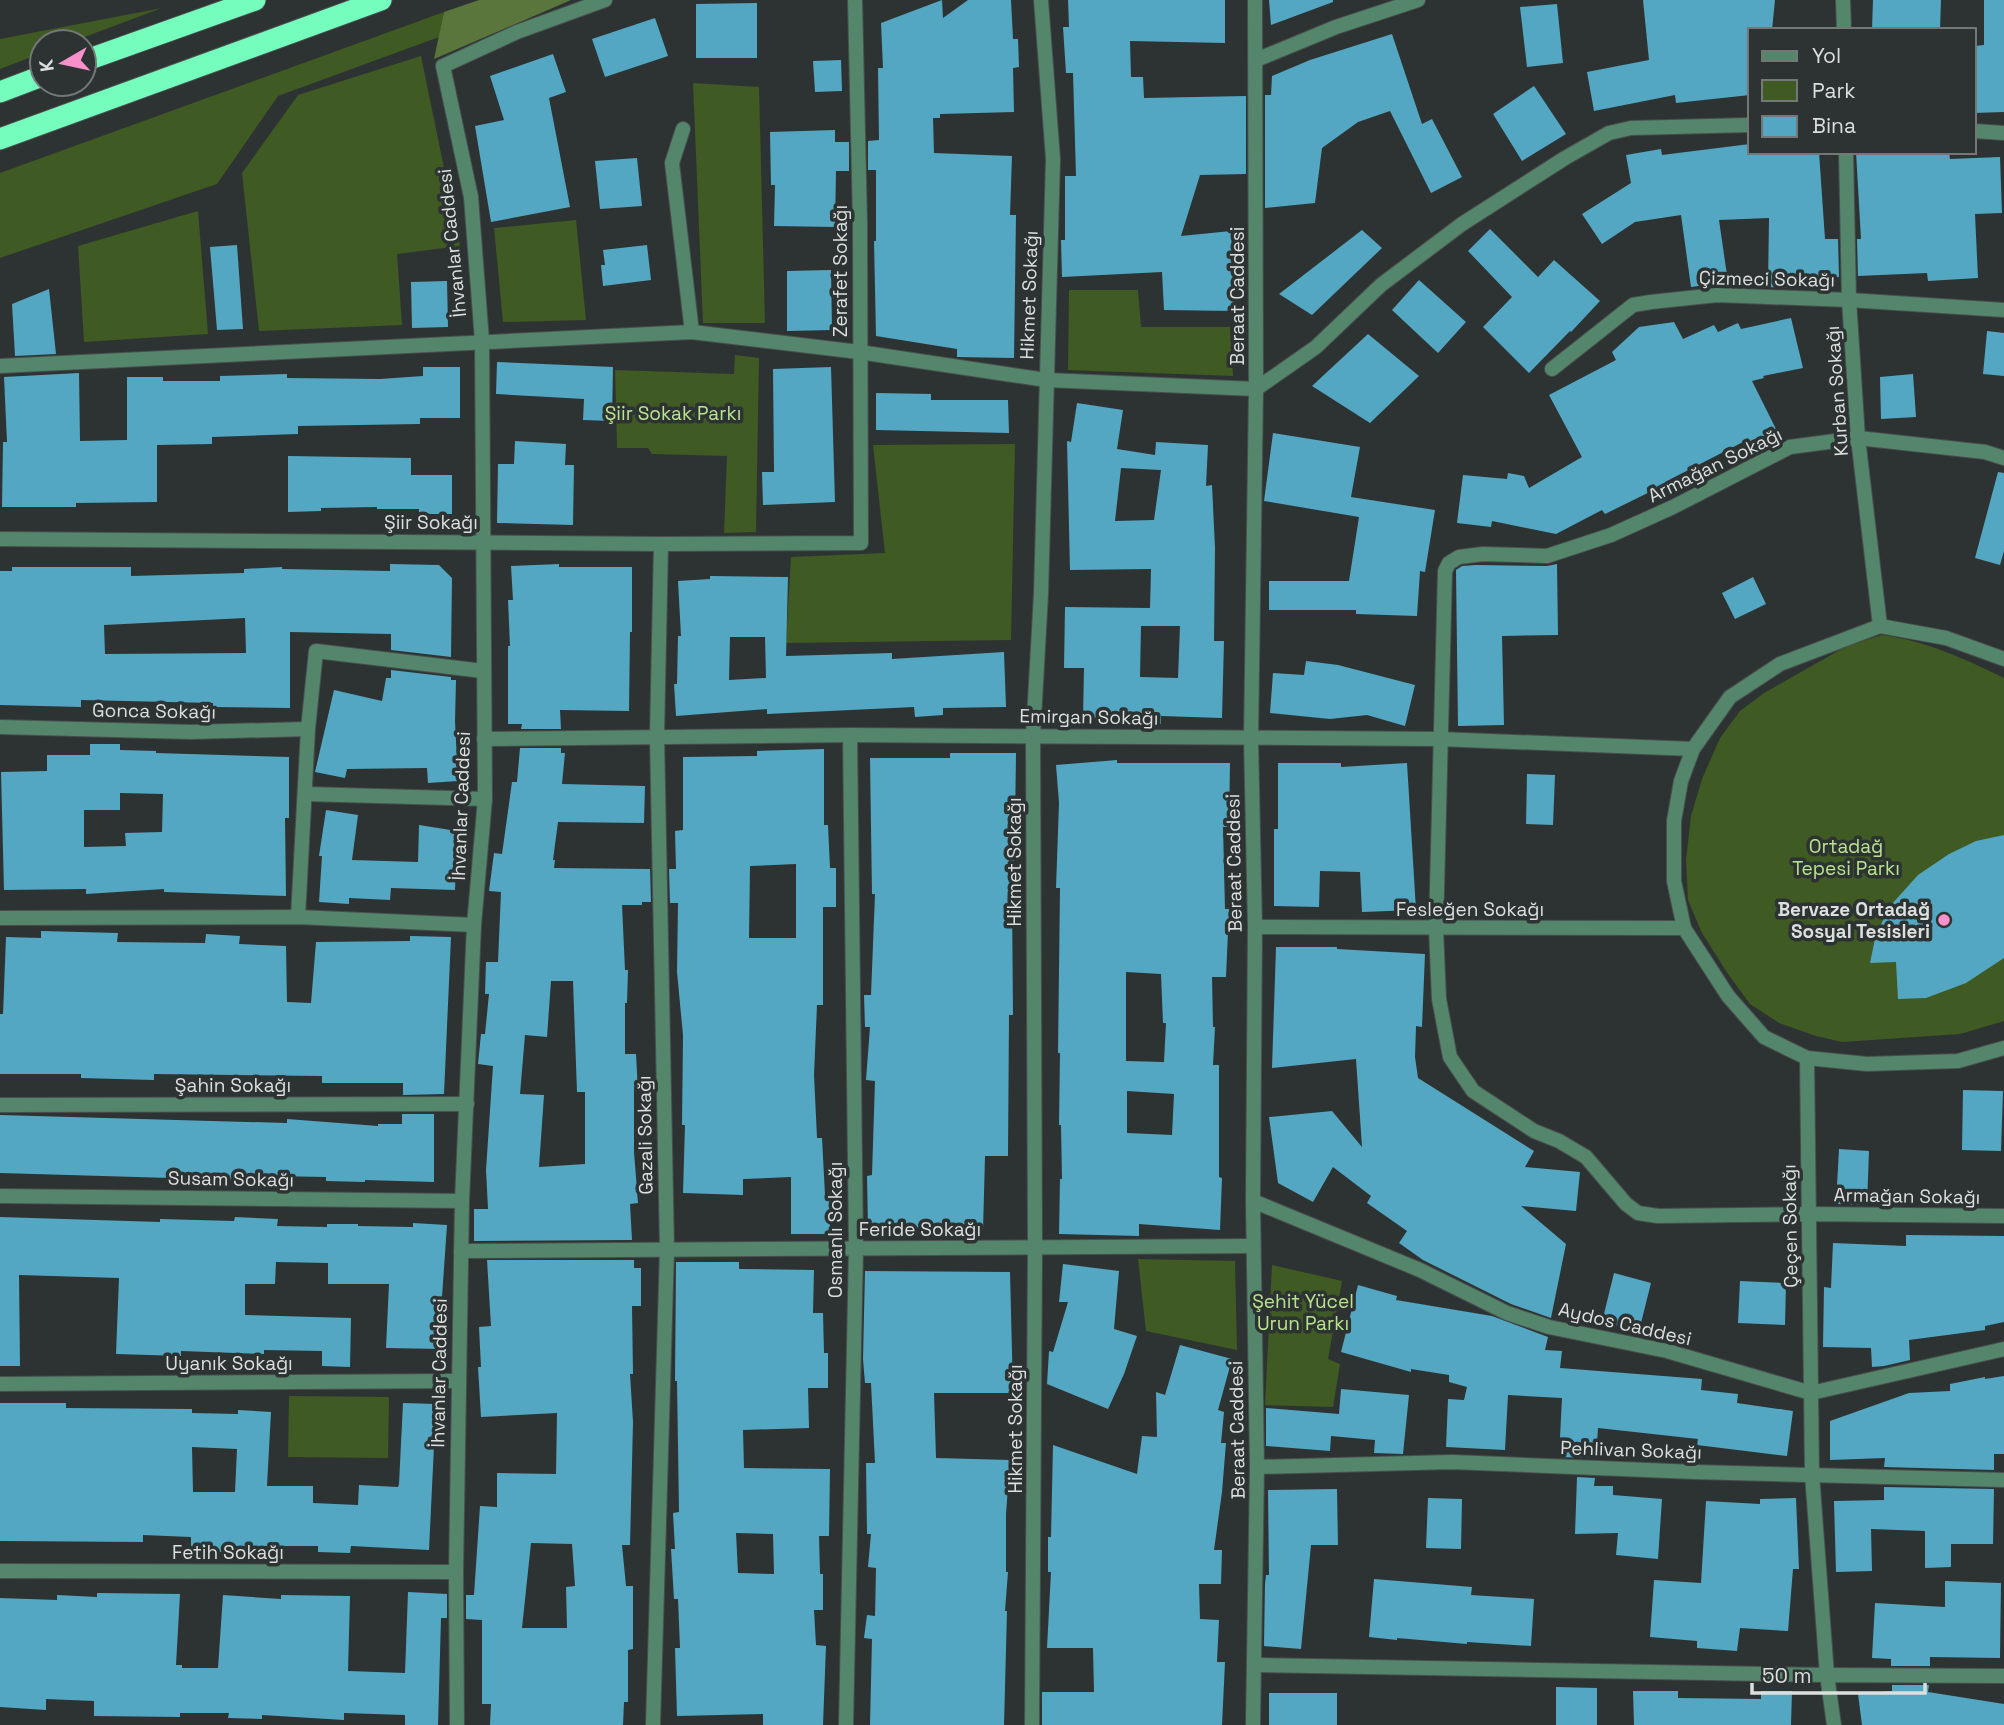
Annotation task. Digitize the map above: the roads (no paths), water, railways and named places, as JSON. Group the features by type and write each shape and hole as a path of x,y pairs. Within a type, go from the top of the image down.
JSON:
{"highway":[{"path":"98,56 255,0"},
{"path":"0,139 380,0"},
{"path":"0,92 28,81"}],"street":[{"name":"İhvanlar Caddesi","path":"457,1725 457,1381 462,1201 474,925 485,799 482,341 471,197 443,66 517,32 605,0"},
{"name":"Zerafet Sokağı","path":"855,0 860,222 861,543"},
{"name":"Hikmet Sokağı","path":"1032,1725 1035,1247 1033,736 1041,594 1053,159 1041,0"},
{"name":"Beraat Caddesi","path":"1253,1725 1257,1467 1253,1246 1255,927 1251,739 1256,389 1255,0"},
{"path":"1256,60 1336,27 1418,0"},
{"path":"1843,0 1844,28"},
{"path":"0,366 692,332 859,352 1046,380 1256,389 1316,347 1381,285 1462,225 1565,158 1609,133 1631,128 1748,125"},
{"path":"682,129 672,163 692,332"},
{"path":"1976,131 2004,133"},
{"name":"Kurban Sokağı","path":"1846,154 1849,300 1858,438 1880,626"},
{"name":"Çizmeci Sokağı","path":"1552,369 1633,305 1717,295 2004,310"},
{"name":"Armağan Sokağı","path":"2004,458 1985,452 1858,438 1790,447 1673,507 1611,535 1547,556 1483,554 1459,557 1449,563 1445,571 1439,739 1436,929 1439,999 1450,1057 1474,1091 1534,1131 1559,1141 1586,1157 1616,1194 1639,1213 1658,1216 2004,1216"},
{"name":"Şiir Sokağı","path":"0,539 861,543"},
{"name":"Gazali Sokağı","path":"653,1725 667,1249 657,736 661,544"},
{"path":"2004,660 1946,638 1880,626 1780,664 1730,697 1693,749 1681,781 1674,821 1674,881 1684,928 1728,996 1764,1037 1807,1058 1867,1064 1958,1061 2004,1048"},
{"path":"298,918 308,729 316,651 483,671"},
{"name":"Gonca Sokağı","path":"0,727 191,732 308,729"},
{"name":"Emirgan Sokağı","path":"484,739 849,735 1439,739 1693,749"},
{"name":"Osmanlı Sokağı","path":"846,1725 856,1249 849,735"},
{"path":"306,794 485,799"},
{"path":"0,918 298,918 474,925"},
{"name":"Fesleğen Sokağı","path":"1255,927 1684,928"},
{"name":"Çeçen Sokağı","path":"1807,1058 1812,1474 1827,1675"},
{"name":"Şahin Sokağı","path":"0,1105 467,1104"},
{"name":"Susam Sokağı","path":"0,1196 462,1201"},
{"name":"Aydos Caddesi","path":"1253,1201 1420,1269 1507,1313 1549,1328 1667,1351 1811,1393 2004,1349"},
{"name":"Feride Sokağı","path":"461,1251 1253,1246"},
{"name":"Uyanık Sokağı","path":"0,1384 457,1381"},
{"name":"Pehlivan Sokağı","path":"1257,1467 1452,1462 2004,1480"},
{"name":"Fetih Sokağı","path":"0,1571 456,1572"},
{"path":"1254,1665 2004,1676"},
{"path":"1827,1675 1834,1725"}],"place":[{"name":"Bervaze Ortadağ Sosyal Tesisleri","path":"1944,920"}],"park label":[{"name":"Şiir Sokak Parkı","path":"673,413"},
{"name":"Ortadağ Tepesi Parkı","path":"1846,857"},
{"name":"Şehit Yücel Urun Parkı","path":"1303,1312"}]}
